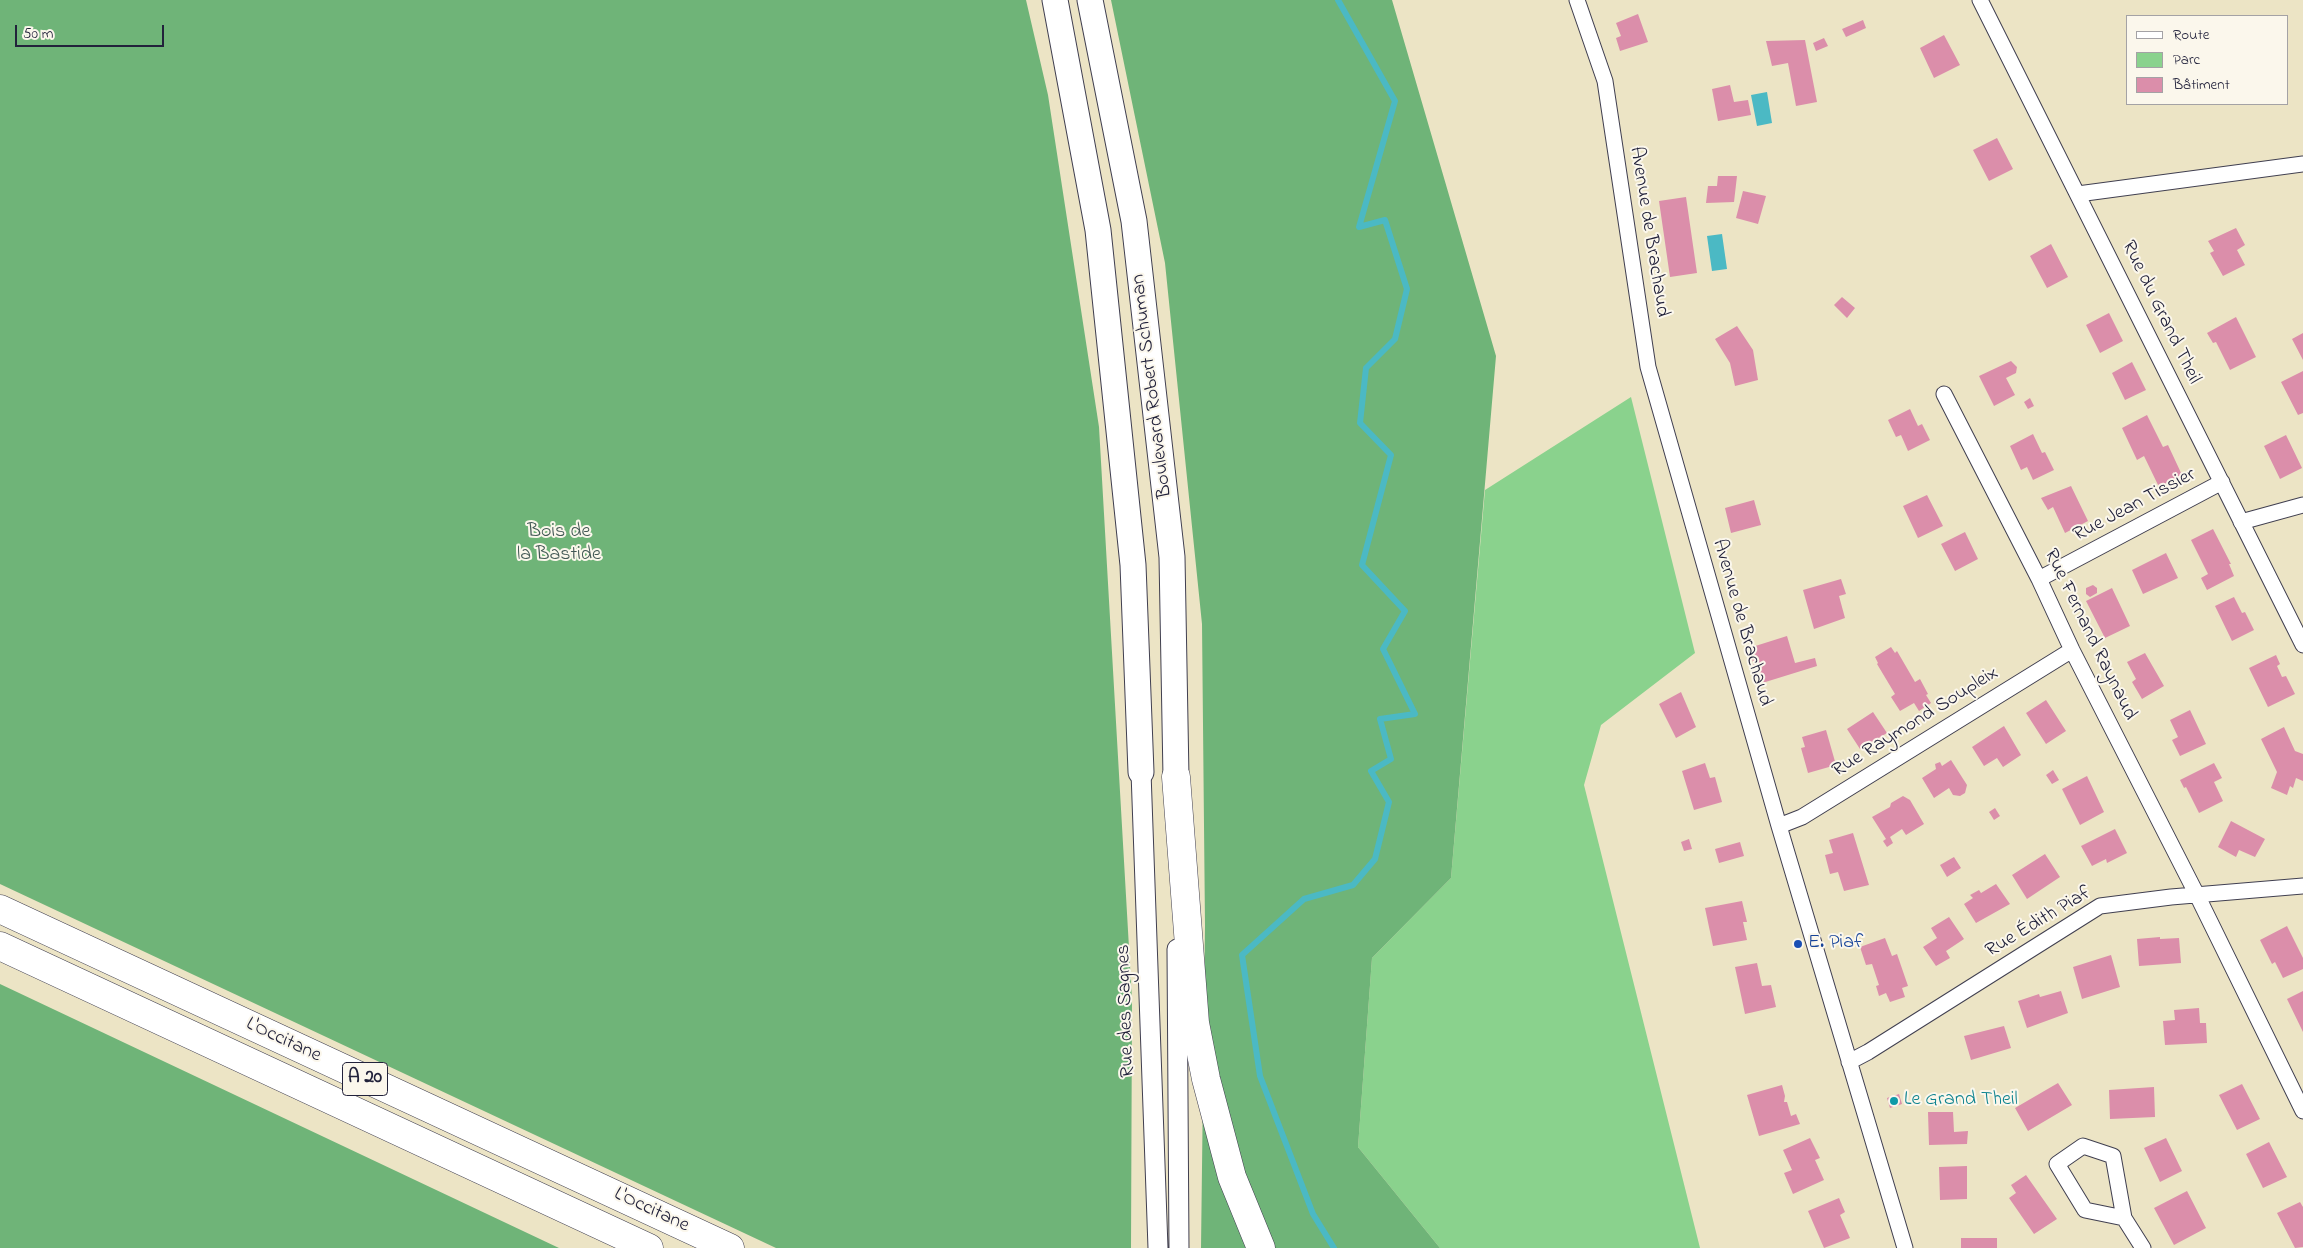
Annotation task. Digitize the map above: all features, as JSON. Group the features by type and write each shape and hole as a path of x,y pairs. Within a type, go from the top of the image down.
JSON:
{"highway":[{"path":"1176,777 1195,1023 1206,1079 1232,1177 1261,1248"},
{"name":"L'Occitane","path":"0,909 730,1248"},
{"name":"L'Occitane","path":"0,946 649,1248"}],"main road":[{"name":"Boulevard Robert Schuman","path":"1055,0 1100,240 1133,565 1141,772"},
{"name":"Boulevard Robert Schuman","path":"1090,0 1134,222 1172,557 1176,777"}],"street":[{"name":"Avenue de Brachaud","path":"1577,0 1605,82 1648,367 1778,826 1905,1248"},
{"name":"Rue du Grand Theil","path":"1980,0 2303,645"},
{"path":"2078,194 2303,164"},
{"name":"Rue Fernand Raynaud","path":"1944,394 2039,579 2072,650 2197,895 2303,1110"},
{"name":"Rue Jean Tissier","path":"2039,579 2222,482"},
{"path":"2241,522 2303,505"},
{"name":"Rue Raymond Soupleix","path":"1778,826 1802,817 2072,650"},
{"name":"Rue des Sagnes","path":"1141,772 1158,1248"},
{"path":"1176,777 1179,1248"},
{"name":"Rue Édith Piaf","path":"1848,1062 1873,1049 2100,906 2303,886"},
{"path":"2124,1218 2084,1210 2057,1164 2083,1146 2113,1156 2124,1218 2143,1248"}],"green space":[{"name":"Bois de la Bastide","path":"0,0 1026,0 1048,95 1099,427 1132,1000 1131,1248 776,1248 0,884"},
{"path":"1111,0 1392,0 1496,356 1451,878 1372,958 1358,1147 1440,1248 1201,1248 1205,926 1202,624 1165,263"},
{"path":"1631,397 1695,653 1601,725 1584,785 1700,1248 1440,1248 1358,1147 1372,958 1451,878 1485,490"},
{"path":"0,984 559,1248 0,1248"}],"water":[{"path":"1767,92 1772,123 1757,126 1751,95"},
{"path":"1722,234 1727,269 1712,271 1707,236"}],"building":[{"path":"1638,14 1648,42 1620,51 1616,38 1621,36 1616,23"},
{"path":"1863,20 1866,28 1846,37 1842,29"},
{"path":"1944,35 1960,65 1934,78 1920,48"},
{"path":"1824,38 1828,46 1816,51 1813,43"},
{"path":"1805,40 1817,102 1796,106 1788,63 1772,66 1766,41"},
{"path":"1730,85 1734,102 1748,100 1751,115 1718,121 1712,89"},
{"path":"1997,138 2013,169 1989,181 1973,150"},
{"path":"1718,176 1737,176 1734,202 1706,203 1708,186 1717,186"},
{"path":"1743,191 1766,196 1758,224 1736,218"},
{"path":"1686,197 1697,273 1670,277 1659,201"},
{"path":"2236,228 2245,245 2237,250 2245,265 2223,276 2210,253 2214,251 2208,241"},
{"path":"2051,244 2068,277 2047,288 2030,256"},
{"path":"1842,297 1855,308 1847,318 1834,305"},
{"path":"2109,313 2123,341 2100,353 2086,325"},
{"path":"2236,317 2256,357 2230,370 2216,342 2213,343 2207,333"},
{"path":"1737,326 1753,350 1758,380 1735,386 1730,363 1715,339"},
{"path":"2303,333 2303,360 2292,339"},
{"path":"2011,361 2017,367 2016,373 2006,378 2015,395 1994,406 1979,376"},
{"path":"2132,362 2146,390 2125,400 2112,373"},
{"path":"2303,371 2303,413 2298,415 2281,382"},
{"path":"2030,398 2034,406 2028,409 2024,402"},
{"path":"1910,409 1918,426 1922,424 1930,440 1908,451 1901,435 1896,437 1888,420"},
{"path":"2147,415 2163,447 2168,445 2182,475 2159,487 2144,456 2137,460 2122,428"},
{"path":"2033,434 2042,453 2045,452 2054,470 2033,480 2027,467 2021,470 2010,446"},
{"path":"2286,435 2302,468 2280,479 2264,446"},
{"path":"2071,486 2088,521 2065,533 2053,507 2048,510 2041,498"},
{"path":"1927,495 1943,526 1918,538 1903,506"},
{"path":"1754,500 1761,525 1731,533 1725,508"},
{"path":"2213,529 2231,564 2229,564 2234,576 2207,590 2201,578 2208,574 2191,540"},
{"path":"1965,532 1978,559 1955,571 1941,544"},
{"path":"2166,553 2178,578 2143,594 2132,570"},
{"path":"1841,579 1846,594 1839,596 1845,618 1814,629 1803,590"},
{"path":"2093,585 2097,588 2097,593 2090,597 2086,594 2086,588"},
{"path":"2112,588 2130,626 2105,638 2086,601"},
{"path":"2234,597 2242,613 2245,612 2254,630 2232,641 2215,606"},
{"path":"1787,636 1795,663 1815,658 1817,666 1759,684 1749,648"},
{"path":"1891,647 1895,653 1897,651 1915,682 1920,679 1928,694 1926,695 1931,703 1919,711 1914,703 1900,711 1891,697 1895,694 1877,664 1875,657"},
{"path":"2145,653 2164,686 2142,699 2132,682 2136,679 2127,662"},
{"path":"2276,655 2280,664 2277,666 2282,677 2286,676 2295,694 2268,707 2249,668"},
{"path":"1681,692 1696,727 1676,738 1659,704"},
{"path":"2046,700 2066,731 2046,744 2026,713"},
{"path":"2190,710 2206,744 2180,756 2172,740 2178,737 2170,720"},
{"path":"1873,712 1887,733 1860,749 1847,729"},
{"path":"2004,726 2021,755 2003,767 1997,758 1984,766 1972,747"},
{"path":"2284,727 2295,751 2303,754 2303,781 2296,778 2293,788 2290,786 2287,795 2271,788 2277,772 2261,739"},
{"path":"1826,730 1836,765 1808,773 1801,748 1805,747 1802,737"},
{"path":"1951,760 1967,785 1965,793 1960,796 1953,795 1949,788 1934,798 1922,778 1936,769 1935,764 1940,762 1942,766"},
{"path":"1705,763 1710,778 1715,777 1722,802 1694,810 1682,771"},
{"path":"2214,763 2222,778 2214,782 2223,801 2199,813 2186,787 2184,788 2180,780"},
{"path":"2053,770 2059,780 2052,784 2046,775"},
{"path":"2087,776 2104,812 2080,825 2062,789"},
{"path":"1903,796 1910,800 1924,824 1906,835 1902,829 1890,837 1893,843 1887,847 1883,841 1886,839 1872,817 1890,807 1891,803"},
{"path":"1995,808 2000,816 1994,820 1989,812"},
{"path":"2231,821 2265,839 2255,857 2239,850 2236,857 2218,847"},
{"path":"2115,829 2127,853 2107,863 2106,859 2092,866 2081,846"},
{"path":"1853,833 1869,885 1844,891 1838,872 1830,874 1825,855 1833,853 1829,840"},
{"path":"1689,839 1692,849 1684,851 1681,842"},
{"path":"1740,842 1744,856 1719,863 1715,849"},
{"path":"2045,854 2060,877 2027,899 2012,875"},
{"path":"1954,857 1961,868 1947,877 1940,865"},
{"path":"1996,884 2010,904 1976,923 1964,904 1973,898 1970,895 1979,890 1981,893"},
{"path":"1742,901 1747,922 1743,922 1747,940 1713,946 1705,908"},
{"path":"1949,917 1964,939 1946,951 1950,958 1936,966 1923,947 1937,938 1931,928"},
{"path":"2287,926 2303,958 2303,969 2283,978 2275,962 2272,964 2260,940"},
{"path":"2160,937 2160,939 2179,938 2181,963 2139,966 2137,939"},
{"path":"1885,938 1892,956 1897,954 1908,986 1902,988 1905,997 1890,1002 1886,993 1879,996 1876,986 1879,985 1872,964 1866,965 1860,947"},
{"path":"2111,955 2120,987 2082,999 2073,967"},
{"path":"1757,963 1762,986 1771,985 1776,1007 1745,1014 1735,967"},
{"path":"2061,991 2068,1013 2027,1028 2018,1001 2039,994 2040,997"},
{"path":"2303,991 2303,1032 2287,999"},
{"path":"2199,1008 2200,1023 2206,1023 2207,1043 2165,1045 2163,1021 2175,1020 2174,1010"},
{"path":"2004,1026 2011,1048 1971,1060 1964,1036"},
{"path":"2058,1083 2072,1105 2028,1131 2015,1108"},
{"path":"2242,1084 2260,1119 2237,1130 2219,1095"},
{"path":"1782,1085 1785,1096 1784,1102 1787,1102 1791,1116 1796,1114 1800,1124 1759,1136 1747,1095"},
{"path":"2154,1087 2155,1117 2110,1119 2109,1090"},
{"name":"Le Grand Theil","path":"1899,1094 1902,1104 1890,1108 1887,1098"},
{"path":"1928,1112 1953,1112 1954,1132 1968,1131 1967,1144 1929,1145"},
{"path":"1810,1138 1820,1158 1815,1160 1824,1180 1793,1194 1784,1173 1792,1170 1783,1150"},
{"path":"2166,1138 2182,1171 2160,1182 2144,1148"},
{"path":"2269,1142 2287,1177 2263,1188 2246,1154"},
{"path":"1967,1166 1967,1199 1940,1200 1939,1167"},
{"path":"2026,1175 2057,1219 2034,1234 2009,1198 2016,1193 2011,1185"},
{"path":"2187,1191 2206,1228 2174,1245 2154,1208"},
{"path":"1839,1198 1845,1212 1840,1215 1850,1238 1824,1248 1808,1211"},
{"path":"2300,1202 2303,1207 2303,1247 2295,1248 2277,1213"},
{"path":"1961,1238 1997,1238 1997,1248 1961,1248"}],"waterway":[{"path":"1334,1248 1313,1214 1260,1076 1242,955 1304,899 1353,885 1375,859 1389,802 1371,771 1391,759 1380,719 1415,714 1383,649 1405,611 1362,565 1391,455 1360,423 1366,368 1395,339 1407,289 1385,220 1359,227 1395,101 1338,0"}],"place":[{"name":"E. Piaf","path":"1798,944"},
{"name":"Le Grand Theil","path":"1894,1101"}]}
